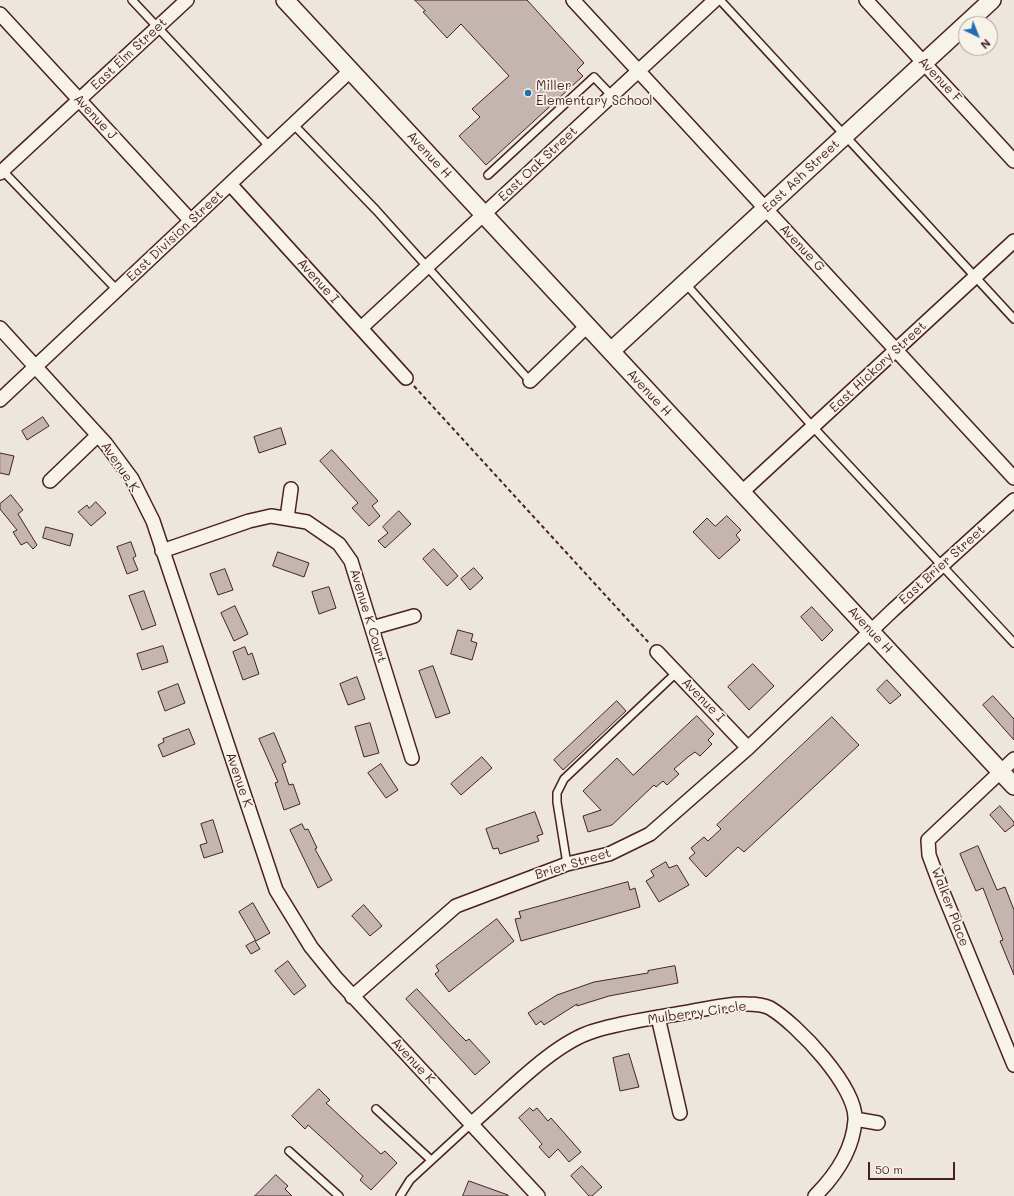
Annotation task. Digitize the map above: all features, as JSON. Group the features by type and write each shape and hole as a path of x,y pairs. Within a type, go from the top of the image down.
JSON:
{"street":[{"name":"East Elm Street","path":"1,171 187,0"},
{"name":"Avenue H","path":"285,0 1014,786"},
{"name":"Avenue G","path":"573,0 1014,478"},
{"name":"East Oak Street","path":"361,328 716,0"},
{"name":"Avenue F","path":"866,0 1014,161"},
{"name":"East Ash Street","path":"611,351 992,0"},
{"name":"Avenue J","path":"0,14 191,221"},
{"name":"East Division Street","path":"0,400 350,71"},
{"name":"Avenue I","path":"230,184 406,378"},
{"name":"East Hickory Street","path":"742,492 1014,241"},
{"path":"530,381 587,326"},
{"name":"Avenue K","path":"0,328 98,435 132,479 153,521 276,890 311,947 352,997 472,1123 538,1196"},
{"path":"50,481 98,435"},
{"path":"287,518 291,489"},
{"name":"East Brier Street","path":"871,632 1014,500"},
{"name":"Avenue K Court","path":"162,551 249,521 271,516 307,522 339,544 351,561 412,758"},
{"path":"372,628 414,616"},
{"name":"Brier Street","path":"352,997 456,906 567,864 609,854 650,834 748,748 871,632"},
{"name":"Avenue I","path":"657,652 748,748"},
{"path":"1001,772 1014,759"},
{"name":"Walker Place","path":"1001,772 928,840 929,855 942,890 1014,1065"},
{"name":"Mulberry Circle","path":"472,1123 532,1071 564,1046 593,1031 658,1017 746,1004 768,1007 793,1024 824,1058 848,1094 855,1119 851,1143 832,1179 815,1196"},
{"path":"658,1017 680,1113"},
{"path":"855,1119 878,1123"}],"lane":[{"path":"132,0 270,147"},
{"path":"720,0 1014,319"},
{"path":"488,175 594,77 612,96"},
{"path":"293,124 428,267 530,381"},
{"path":"1,171 117,290"},
{"path":"685,283 812,427 1014,643"},
{"path":"567,864 557,802 557,792 564,779 676,673"},
{"path":"376,1109 431,1160"},
{"path":"400,1196 410,1180 472,1123"},
{"path":"289,1151 339,1196"}],"path":[{"path":"406,378 657,652"}],"building":[{"name":"Miller Elementary School","path":"415,0 527,0 584,63 577,70 583,76 486,165 459,136 480,117 472,109 509,76 461,24 447,38 423,12 425,11"},
{"path":"43,417 49,426 27,440 22,431"},
{"path":"281,428 286,444 259,453 254,437"},
{"path":"332,450 378,501 372,506 380,516 369,526 352,508 358,503 320,461"},
{"path":"0,453 14,456 9,475 0,473"},
{"path":"11,495 23,510 18,514 37,545 33,549 27,542 21,545 13,532 17,530 0,509 0,504"},
{"path":"96,502 106,513 91,526 78,512 87,505 89,508"},
{"path":"399,511 411,524 385,548 378,541 388,533 383,527"},
{"path":"727,516 741,530 736,535 740,540 719,559 693,532 707,518 715,526"},
{"path":"46,527 73,534 70,546 43,538"},
{"path":"131,542 136,556 133,558 138,570 127,574 117,547"},
{"path":"434,549 458,576 447,586 423,559"},
{"path":"278,552 309,563 304,577 273,566"},
{"path":"474,568 483,578 470,590 461,579"},
{"path":"225,569 233,590 218,595 210,574"},
{"path":"329,587 336,608 319,614 312,592"},
{"path":"144,591 156,625 142,630 129,596"},
{"path":"235,606 248,634 234,641 221,613"},
{"path":"812,607 833,630 822,641 801,617"},
{"path":"458,630 473,634 471,641 477,643 472,660 451,654"},
{"path":"163,646 168,662 142,670 137,654"},
{"path":"245,647 248,655 252,653 259,674 243,680 233,652"},
{"path":"753,664 774,686 749,710 728,687"},
{"path":"433,666 450,713 436,718 419,671"},
{"path":"357,677 365,699 348,705 340,684"},
{"path":"887,680 901,695 890,704 877,690"},
{"path":"178,684 185,703 165,711 158,692"},
{"path":"993,696 1014,719 1014,740 983,705"},
{"path":"617,701 626,711 563,770 554,760"},
{"path":"697,716 714,734 708,740 712,744 700,756 695,752 688,757 674,769 679,774 667,785 663,781 656,787 654,785 612,825 588,832 583,816 601,810 583,791 617,758 633,775"},
{"path":"832,717 859,745 744,852 738,847 706,877 689,858 695,853 691,848 704,837 708,841 721,829 717,825"},
{"path":"370,723 379,753 364,757 355,727"},
{"path":"189,729 195,744 163,757 158,745 164,742 163,739"},
{"path":"274,733 286,762 282,764 289,785 293,784 300,804 284,810 275,783 278,782 259,739"},
{"path":"482,757 492,768 461,795 451,784"},
{"path":"381,764 398,790 386,798 368,773"},
{"path":"1000,806 1014,822 1014,825 1005,832 990,815"},
{"path":"535,812 543,834 537,836 539,841 500,854 498,848 493,849 486,829"},
{"path":"213,820 223,852 204,858 200,845 207,843 201,824"},
{"path":"302,824 305,830 308,829 317,848 315,849 332,880 318,888 290,830"},
{"path":"978,846 997,890 1005,887 1014,910 1014,975 1000,941 1003,940 983,888 976,891 960,854"},
{"path":"666,862 669,868 677,865 689,885 659,902 646,881 654,876 651,871"},
{"path":"628,882 630,890 635,888 640,907 521,941 515,919 521,918 519,912"},
{"path":"253,903 270,933 256,941 239,912"},
{"path":"364,905 382,926 370,936 352,916"},
{"path":"497,919 514,941 449,992 435,974 439,971 436,966"},
{"path":"255,941 260,949 251,954 246,946"},
{"path":"288,961 306,986 294,995 275,971"},
{"path":"675,966 678,983 609,996 577,1006 577,1004 544,1025 541,1021 536,1025 528,1013 557,995 594,982 648,973 648,971"},
{"path":"417,989 466,1041 469,1039 490,1062 475,1075 406,999"},
{"path":"629,1054 639,1087 620,1091 613,1058"},
{"path":"319,1089 330,1100 326,1103 381,1154 385,1151 397,1163 371,1190 360,1180 363,1176 331,1146 308,1125 305,1129 292,1116"},
{"path":"530,1108 533,1111 537,1108 548,1121 551,1118 581,1152 569,1162 558,1149 549,1158 539,1147 542,1144 519,1118"},
{"path":"582,1166 602,1187 592,1196 589,1196 571,1176"},
{"path":"276,1175 288,1186 285,1189 292,1196 255,1196"},
{"path":"469,1181 508,1195 508,1196 463,1196"}],"place":[{"name":"Miller Elementary School","path":"528,93"}]}
